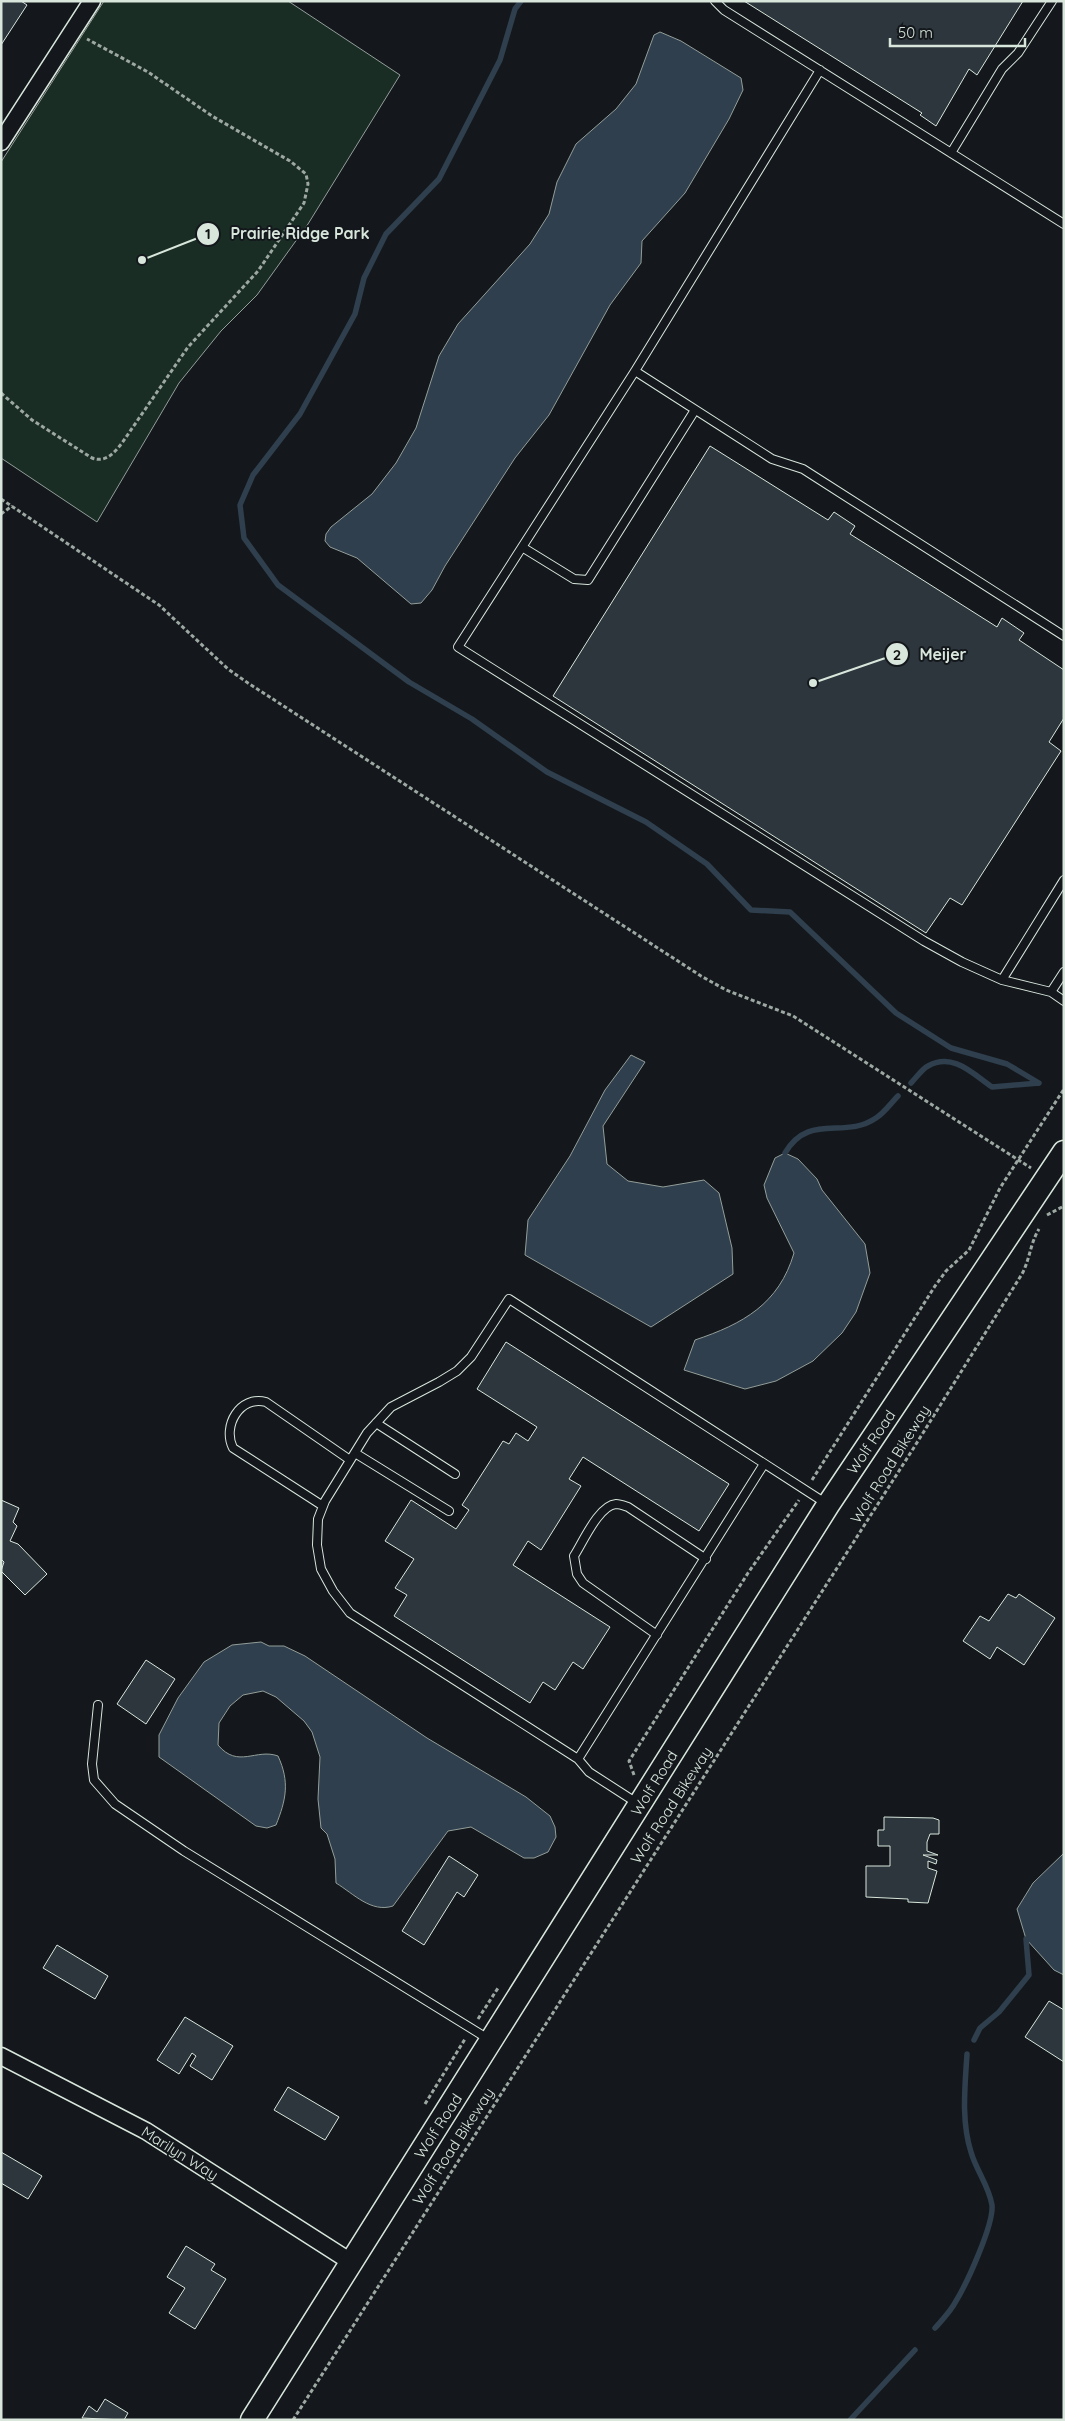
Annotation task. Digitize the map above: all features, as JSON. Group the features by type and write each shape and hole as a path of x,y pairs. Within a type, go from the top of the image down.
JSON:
{"main road":[{"name":"Wolf Road","path":"252,2420 492,2041 632,1799 1064,1152"}],"street":[{"path":"1,142 92,1"},
{"name":"Marilyn Way","path":"1,2056 146,2131 352,2262"}],"lane":[{"path":"715,1 724,10 1064,224"},
{"path":"951,153 1002,69 1018,53 1052,1"},
{"path":"820,70 635,372 458,647 924,941 962,962 1002,980 1051,992 1064,1001"},
{"path":"635,372 772,459 803,469 1064,636"},
{"path":"522,547 574,579 588,580 695,410"},
{"path":"1002,980 1064,880"},
{"path":"1051,992 1064,972"},
{"path":"632,1799 589,1772 578,1760 350,1613 332,1591 321,1569 318,1519 323,1506 352,1456 376,1423 391,1407 445,1378 471,1357 508,1299 828,1505"},
{"path":"323,1506 233,1448 229,1440 228,1427 242,1406 257,1400 266,1402 352,1456 449,1511"},
{"path":"376,1423 455,1474"},
{"path":"578,1760 764,1464"},
{"path":"657,1635 592,1590 577,1574 574,1556 600,1513 608,1507 617,1504 628,1507 706,1559"},
{"path":"98,1705 92,1764 94,1780 115,1804 184,1851 492,2041"}],"path":[{"path":"1,392 24,414 92,458 98,460 110,457 122,443 193,340 258,271 298,212 307,193 306,174 290,160 212,116 148,72 73,30"},
{"path":"1,499 159,606 228,668 256,689 701,976 726,990 792,1016 1031,1168"},
{"path":"1,514 12,506"},
{"path":"632,1799 634,1775 629,1761 748,1573 806,1490 935,1286 946,1271 969,1250 1017,1159 1064,1089"},
{"path":"1044,1220 1048,1213 1064,1206"},
{"name":"Wolf Road Bikeway","path":"293,2420 924,1432 1022,1274 1028,1263 1031,1242 1040,1228"},
{"path":"423,2107 503,1980"}],"green space":[{"path":"104,1 288,1 400,75 308,224 257,295 221,331 179,383 97,522 1,458 1,162"}],"water":[{"path":"660,32 681,41 741,78 743,90 729,119 685,193 642,241 641,263 610,305 549,415 515,458 445,566 432,590 421,603 411,604 357,558 330,547 325,541 326,534 331,527 372,494 396,463 416,428 439,356 458,324 530,244 549,214 557,182 576,144 616,109 636,84 654,35"},
{"path":"631,1055 645,1062 603,1126 607,1164 628,1181 663,1187 704,1180 719,1193 732,1248 733,1274 651,1327 525,1255 528,1220 570,1156 605,1090"},
{"path":"785,1153 798,1159 817,1179 822,1190 865,1244 870,1273 856,1312 842,1333 813,1361 776,1381 745,1389 684,1370 695,1340 729,1327 757,1310 779,1286 787,1271 794,1253 767,1198 764,1185 775,1158"},
{"path":"261,1642 269,1646 284,1646 305,1656 427,1738 526,1797 550,1816 555,1827 556,1837 548,1852 534,1858 524,1858 471,1827 448,1831 393,1906 377,1907 363,1901 336,1883 335,1859 327,1834 321,1828 318,1799 320,1757 312,1732 304,1721 276,1697 263,1691 243,1695 230,1706 219,1723 218,1745 225,1752 233,1756 270,1754 278,1756 284,1774 285,1791 276,1825 267,1828 256,1826 159,1757 159,1735 178,1698 204,1662 232,1645"},
{"path":"1064,1853 1064,1975 1054,1970 1026,1939 1017,1909 1033,1883"}],"building":[{"path":"1,1 21,1 27,5 1,45"},
{"path":"744,1 1023,1 977,75 969,69 936,126 920,115 922,113"},
{"path":"710,446 828,520 834,512 855,526 850,534 997,627 1002,618 1024,633 1019,640 1064,670 1064,718 1049,742 1061,751 962,905 950,898 926,933 553,696"},
{"path":"506,1342 729,1484 699,1531 583,1457 569,1479 581,1486 541,1550 528,1541 513,1565 610,1627 583,1669 573,1662 555,1690 543,1682 530,1703 394,1616 407,1595 395,1588 414,1559 385,1541 411,1500 456,1529 469,1510 462,1505 503,1441 509,1444 516,1433 528,1441 537,1427 477,1389"},
{"path":"1,1500 19,1508 13,1522 17,1526 10,1541 18,1544 47,1574 25,1595 1,1571 4,1562 1,1559"},
{"path":"1008,1594 1016,1598 1019,1594 1055,1618 1024,1665 997,1647 990,1659 963,1641 980,1616 989,1621"},
{"path":"146,1660 175,1679 146,1724 117,1704"},
{"path":"884,1817 933,1818 939,1820 939,1834 930,1834 927,1842 927,1851 938,1855 923,1855 937,1860 936,1864 928,1861 928,1868 937,1871 928,1903 908,1902 908,1899 866,1897 866,1866 890,1866 890,1846 878,1846 878,1830 884,1830"},
{"path":"449,1856 478,1875 464,1897 457,1892 424,1945 402,1931"},
{"path":"57,1945 108,1976 95,1999 43,1968"},
{"path":"1049,2001 1064,2010 1064,2062 1025,2037"},
{"path":"185,2017 233,2046 212,2080 190,2066 196,2056 192,2053 179,2074 157,2060"},
{"path":"288,2087 339,2117 325,2140 274,2110"},
{"path":"1,2152 42,2176 28,2199 1,2183"},
{"path":"186,2246 215,2264 211,2270 226,2279 195,2329 169,2313 185,2288 167,2277"},
{"path":"105,2399 128,2413 124,2420 82,2418 89,2406 97,2412"}],"waterway":[{"path":"521,1 515,9 500,60 439,179 386,234 364,278 355,314 300,414 253,475 240,505 244,538 278,585 409,682 472,719 547,772 646,822 707,864 751,910 790,912 896,1013 951,1048 1007,1064 1039,1083"},
{"path":"911,1083 921,1071 937,1062 954,1063 962,1066 992,1087 1039,1083"},
{"path":"785,1153 794,1141 805,1133 828,1128 852,1127 876,1118 898,1096"},
{"path":"974,2040 980,2028 999,2012 1029,1975 1026,1939"},
{"path":"935,2328 952,2308 967,2281 979,2253 991,2214 992,2205 990,2198 973,2159 966,2128 964,2103 967,2054"},
{"path":"850,2420 915,2350"}],"place":[{"name":"Prairie Ridge Park","path":"142,260"},
{"name":"Meijer","path":"813,683"}]}
